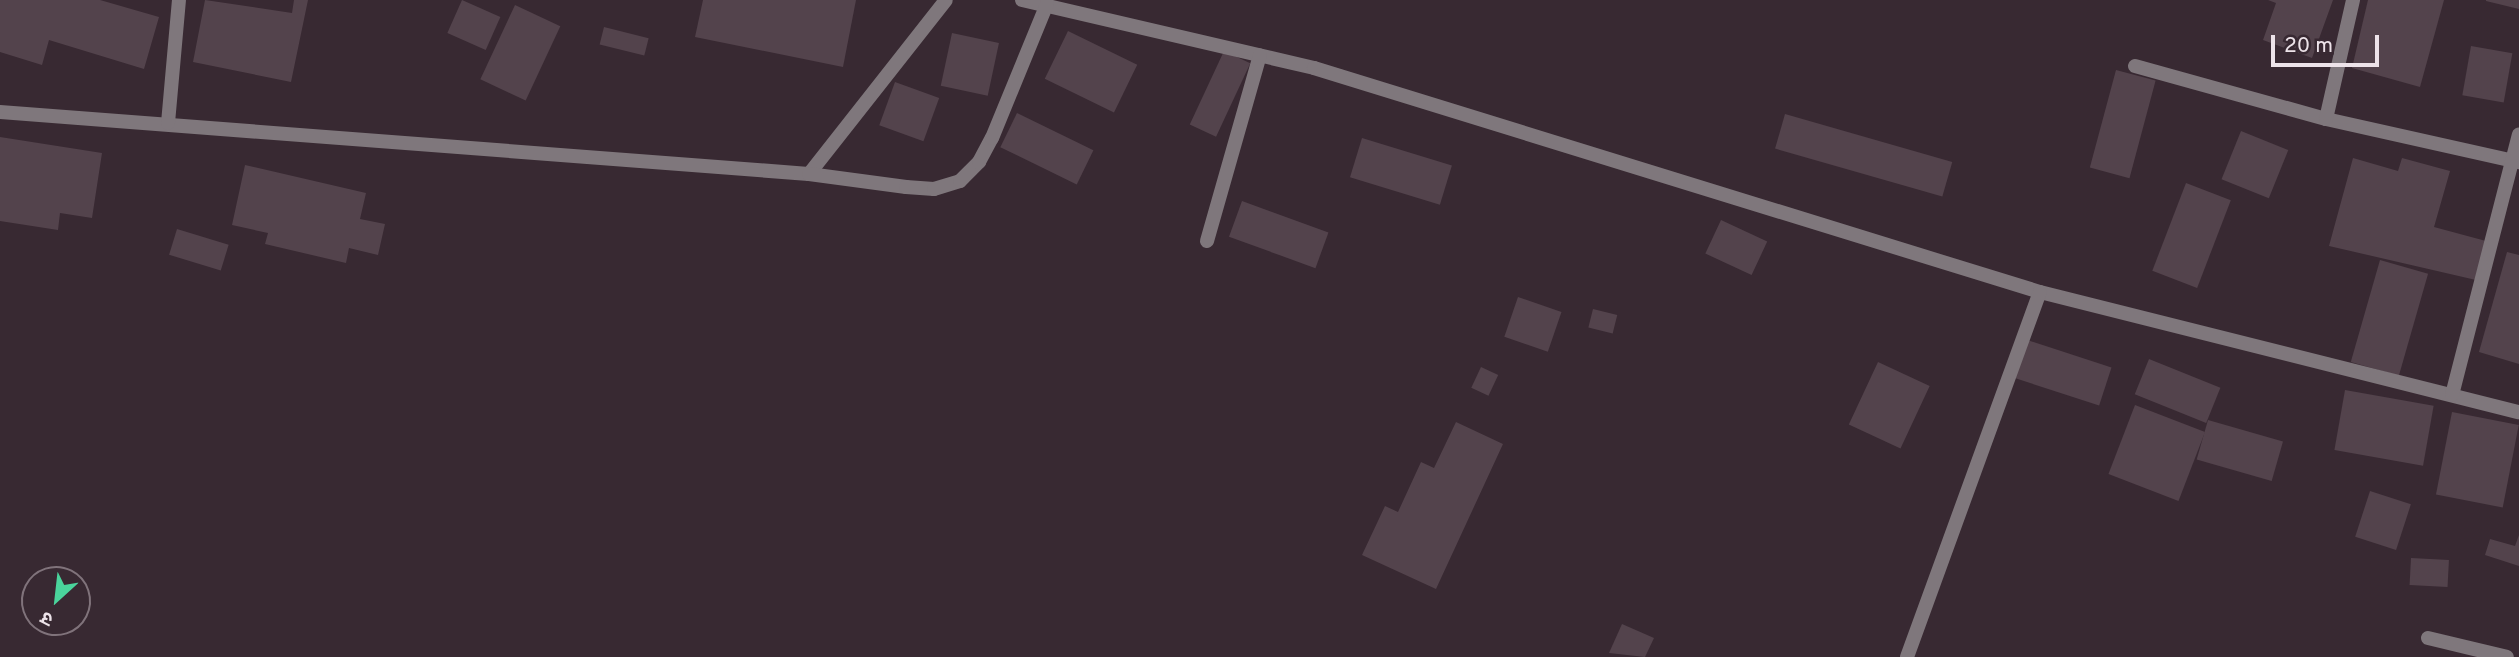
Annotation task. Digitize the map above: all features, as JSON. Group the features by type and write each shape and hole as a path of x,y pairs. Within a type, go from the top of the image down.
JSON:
{"street":[{"path":"168,123 179,0"},
{"path":"809,174 946,0"},
{"path":"1022,0 1259,55 2040,292 2519,412"},
{"path":"2326,119 2353,0"},
{"path":"0,111 809,174 933,189 960,181 979,162 992,138 1047,4"},
{"path":"1207,241 1259,55"},
{"path":"2135,66 2326,119 2516,161"},
{"path":"2452,395 2516,161 2519,134"},
{"path":"1907,657 2040,292"},
{"path":"2428,638 2507,657"}],"building":[{"path":"0,0 100,0 159,17 144,69 49,40 42,65 0,52"},
{"path":"205,0 292,13 294,0 308,0 291,82 193,62"},
{"path":"462,0 500,17 486,50 447,33"},
{"path":"703,0 856,0 843,67 695,37"},
{"path":"2268,0 2333,0 2312,58 2263,40 2276,3"},
{"path":"2368,0 2444,0 2420,87 2352,68"},
{"path":"2519,0 2519,9 2486,1"},
{"path":"515,5 560,26 526,100 480,79"},
{"path":"604,27 649,38 644,56 600,44"},
{"path":"1068,31 1137,65 1114,112 1045,79"},
{"path":"952,33 999,43 988,96 941,86"},
{"path":"2471,46 2512,53 2504,103 2462,95"},
{"path":"1224,51 1250,63 1216,137 1190,124"},
{"path":"2116,70 2156,81 2129,178 2090,168"},
{"path":"895,82 939,98 923,141 879,125"},
{"path":"1017,113 1093,150 1077,184 1000,147"},
{"path":"1785,114 1952,162 1942,197 1775,149"},
{"path":"2241,131 2288,150 2269,198 2222,179"},
{"path":"0,137 102,153 92,218 60,213 58,230 0,221"},
{"path":"1362,138 1452,165 1440,205 1350,177"},
{"path":"2353,158 2398,171 2402,158 2450,171 2434,227 2486,241 2476,280 2329,246"},
{"path":"245,165 366,193 360,219 385,224 378,255 349,248 346,263 265,244 268,233 232,225"},
{"path":"2186,183 2231,200 2197,288 2152,271"},
{"path":"1242,201 1328,232 1315,268 1229,237"},
{"path":"1721,220 1767,242 1752,275 1705,254"},
{"path":"177,229 229,245 221,271 169,255"},
{"path":"2507,252 2519,255 2519,364 2479,352"},
{"path":"2380,260 2428,274 2399,376 2351,362"},
{"path":"1518,297 1561,312 1548,352 1504,337"},
{"path":"1593,309 1617,315 1613,333 1588,327"},
{"path":"2024,339 2111,367 2099,405 2012,377"},
{"path":"2149,359 2220,388 2206,423 2135,394"},
{"path":"1878,362 1930,386 1900,449 1849,425"},
{"path":"1481,367 1498,375 1488,396 1471,388"},
{"path":"2345,390 2434,406 2423,466 2334,450"},
{"path":"2135,405 2205,432 2178,501 2108,474"},
{"path":"2452,412 2519,425 2503,507 2436,494"},
{"path":"2208,420 2283,441 2272,481 2197,459"},
{"path":"1456,422 1503,444 1436,589 1362,555 1385,506 1398,512 1421,462 1434,468"},
{"path":"2370,491 2411,504 2396,550 2355,537"},
{"path":"2519,535 2519,566 2485,555 2490,539 2515,546"},
{"path":"2411,558 2449,560 2448,587 2410,585"},
{"path":"1622,624 1654,638 1645,657 1609,653"}]}
